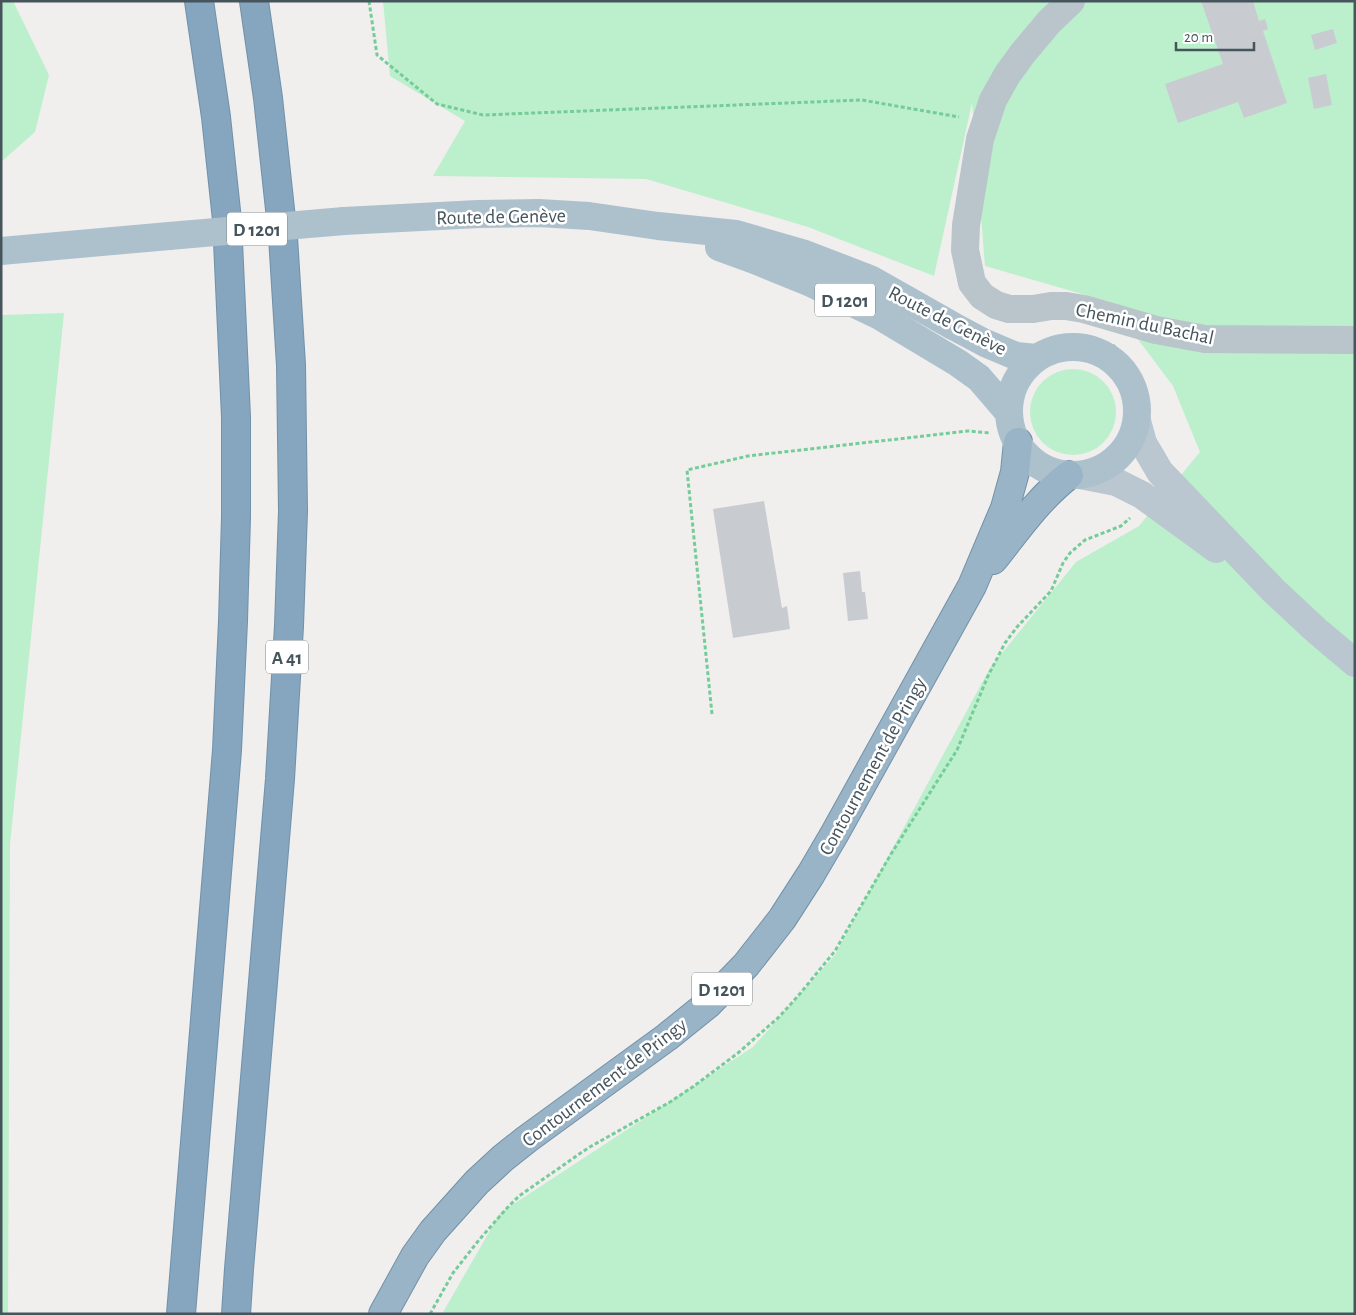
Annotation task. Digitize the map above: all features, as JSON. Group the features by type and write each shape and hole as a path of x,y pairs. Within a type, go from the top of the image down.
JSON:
{"highway":[{"path":"182,1314 227,750 236,518 236,417 227,220 216,117 199,1"},
{"name":"A 41","path":"236,1314 280,780 289,626 293,512 291,365 283,237 268,98 254,1"},
{"name":"Contournement de Pringy","path":"383,1314 400,1280 419,1250 433,1231 477,1182 527,1138 667,1038 708,1004 746,965 782,919 811,874 972,586 1005,508 1014,472 1013,430"},
{"name":"Contournement de Pringy","path":"972,586 1052,488 1074,475"}],"main road":[{"name":"Route de Genève","path":"1,251 344,221 478,214 539,213 589,216 658,226 736,234 805,254 870,280 985,343 1016,356 1037,358"},
{"name":"Route de Genève","path":"658,226 761,262 811,283 878,315 958,363 979,378 1013,430"},
{"path":"1274,591 1142,495 1116,482 1058,474 1039,466 1023,452 1013,430 1012,392 1022,372 1037,358 1057,349 1078,347 1098,352 1116,363 1130,380 1137,400 1137,421 1143,444 1160,472 1274,591 1355,663"},
{"path":"1074,475 1100,470 1117,458 1130,441 1137,421"}],"street":[{"path":"986,122 993,100 1023,52 1049,22 1071,1"},
{"name":"Chemin du Bachal","path":"986,122 980,139 966,225 965,250 972,283 982,296 996,305 1009,309 1066,306 1084,309 1156,330 1205,339 1355,340"}],"path":[{"path":"369,1 376,55 437,104 483,115 862,100 986,122"},
{"path":"712,714 687,470 748,456 968,431 1013,430"}],"green space":[{"path":"1,1 13,1 49,75 35,132 1,162"},
{"path":"383,1 1355,1 1355,1314 442,1314 500,1213 753,1047 835,955 990,668 1076,562 1139,526 1200,452 1173,386 1110,302 985,266 972,103 934,276 808,227 646,179 433,176 465,121 390,76"},
{"path":"64,313 10,844 8,1314 1,1314 1,315"},
{"path":"1073,369 1089,372 1097,376 1109,388 1113,396 1116,412 1113,428 1109,436 1097,448 1089,452 1073,455 1057,452 1049,448 1037,436 1033,428 1030,412 1033,396 1037,388 1049,376 1057,372"}],"building":[{"path":"1201,1 1253,1 1259,21 1265,19 1268,29 1263,31 1287,103 1244,118 1238,102 1178,123 1165,84 1223,64"},
{"path":"1333,29 1337,43 1315,50 1311,35"},
{"path":"1326,74 1332,105 1314,109 1308,78"},
{"path":"764,501 782,608 787,606 790,629 733,638 713,509"},
{"path":"860,571 868,619 848,621 843,573"}]}
